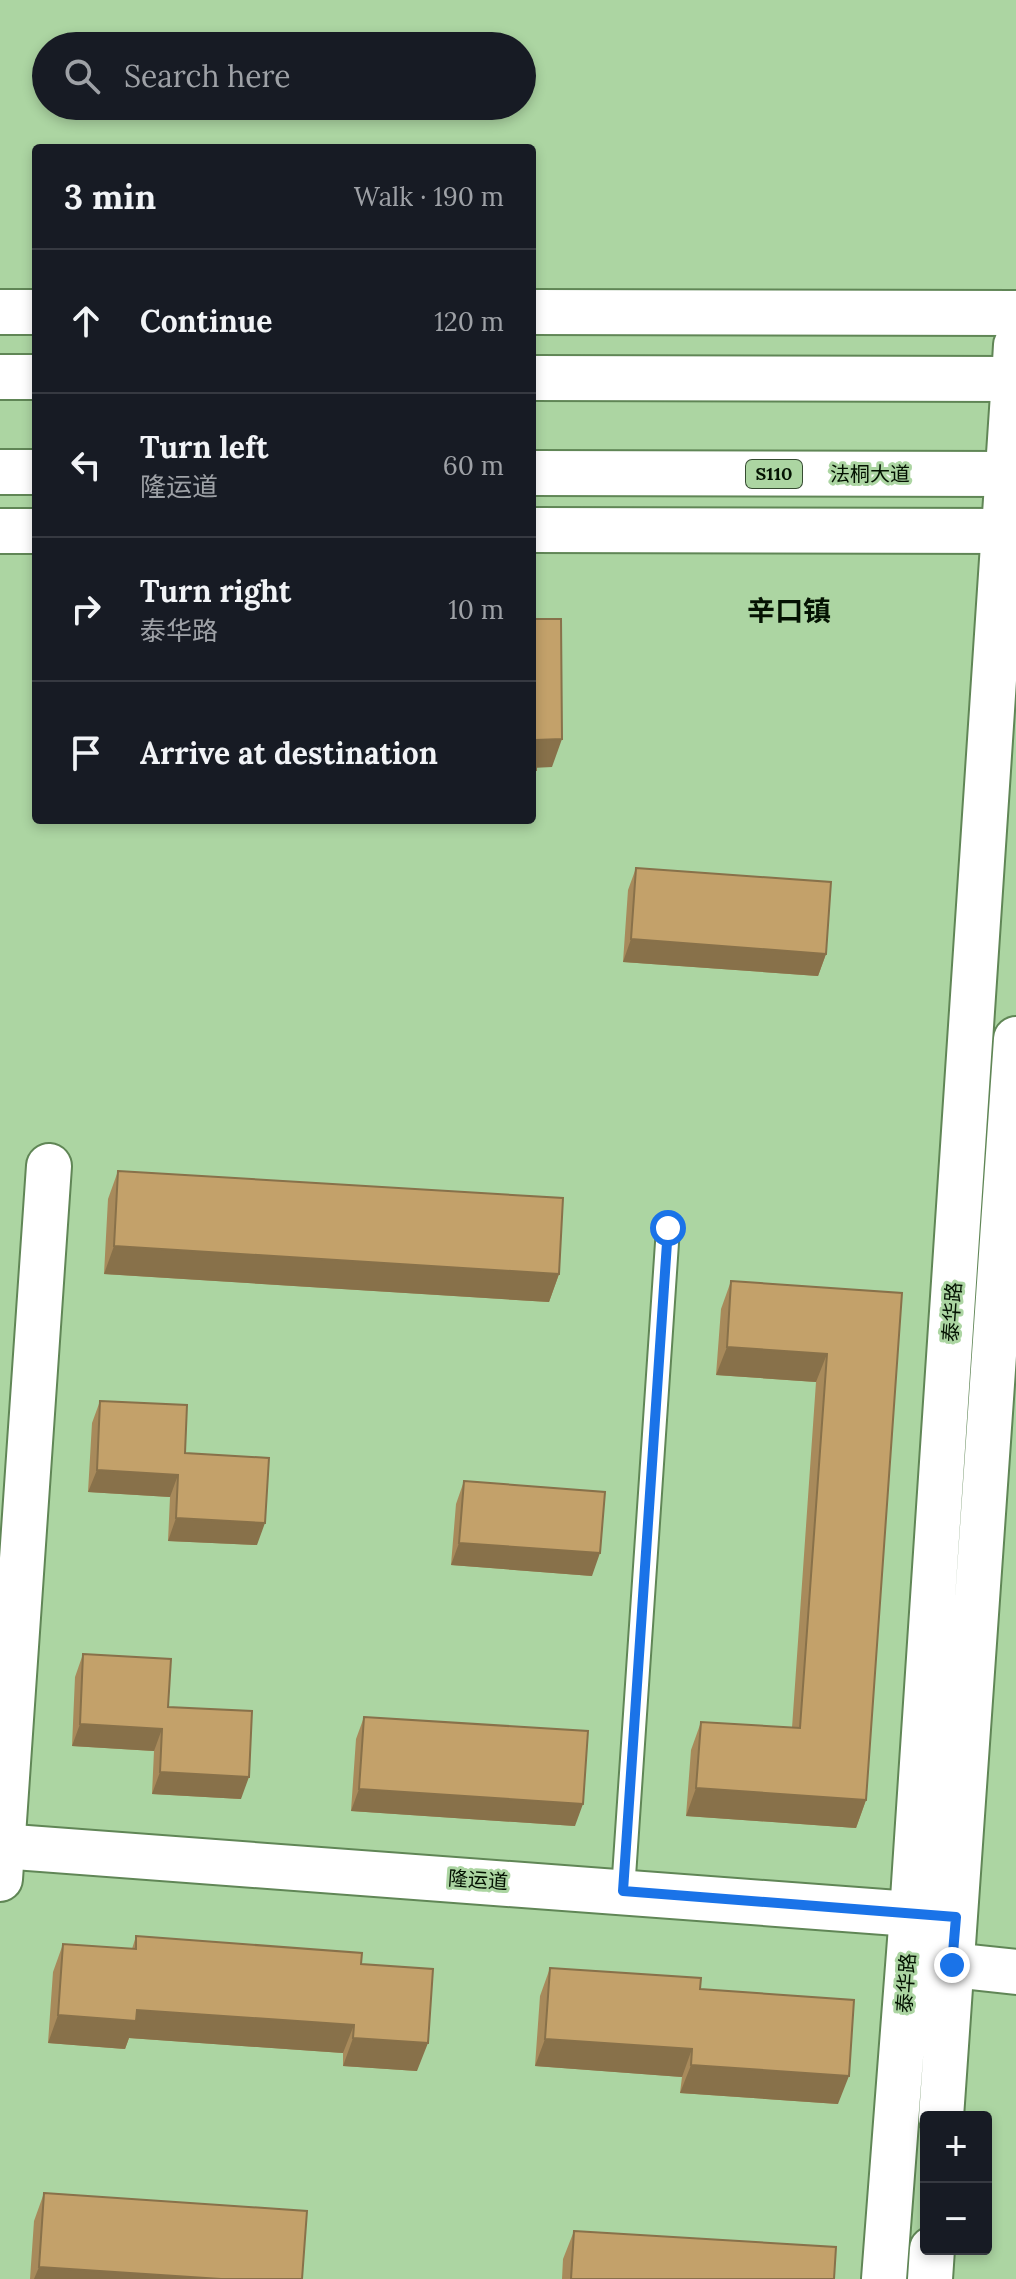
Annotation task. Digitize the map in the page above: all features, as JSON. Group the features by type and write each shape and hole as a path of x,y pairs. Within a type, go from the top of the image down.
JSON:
{"main road":[{"path":"0,312 32,312"},
{"path":"536,312 1016,313"},
{"path":"536,378 1015,368"},
{"name":"泰华路","path":"884,2279 1010,531 1015,368"},
{"path":"0,377 32,377"},
{"path":"0,472 32,472"},
{"name":"法桐大道","path":"536,473 1012,474"},
{"path":"536,530 1010,531"},
{"path":"0,531 32,531"},
{"path":"941,2111 1016,1039"},
{"path":"1,1857 49,1166"},
{"name":"隆运道","path":"1,1857 623,1891 956,1917"},
{"path":"952,1965 1016,1972"},
{"path":"930,2279 932,2255"}],"lane":[{"path":"623,1891 668,1228"}],"building":[{"path":"536,619 561,619 562,739 536,740"},
{"path":"636,868 831,882 826,954 631,939"},
{"path":"118,1171 563,1198 559,1274 114,1246"},
{"path":"731,1281 902,1293 866,1800 696,1788 701,1722 800,1728 827,1354 727,1347"},
{"path":"100,1401 187,1405 185,1453 269,1458 265,1523 176,1518 178,1475 97,1470"},
{"path":"464,1481 605,1492 600,1553 459,1543"},
{"path":"83,1654 171,1659 168,1707 252,1711 249,1777 160,1772 162,1729 80,1724"},
{"path":"364,1717 588,1731 583,1804 359,1789"},
{"path":"136,1936 362,1953 361,1964 433,1969 428,2043 353,2038 354,2025 137,2010 136,2021 58,2015 63,1944 136,1949"},
{"path":"550,1968 701,1978 700,1989 854,2000 849,2076 691,2065 692,2049 545,2039"},
{"path":"44,2193 307,2211 302,2279 221,2279 39,2267"},
{"path":"574,2231 836,2247 834,2279 571,2279"}],"district":[{"name":"辛口镇","path":"789,611"}],"route":[{"path":"668,1228 623,1891 956,1917 952,1965"}]}
